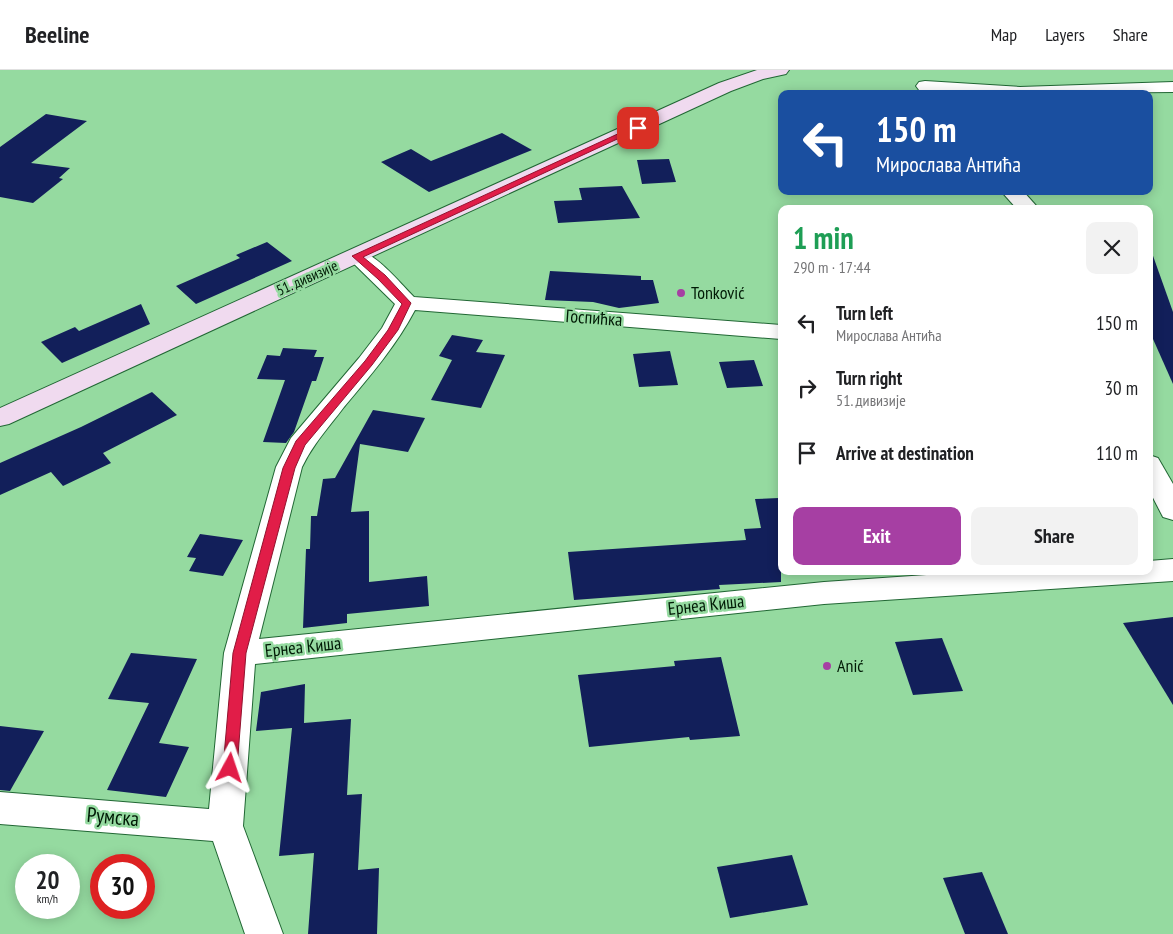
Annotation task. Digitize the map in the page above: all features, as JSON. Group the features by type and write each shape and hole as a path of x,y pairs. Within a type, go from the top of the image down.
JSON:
{"street":[{"name":"51. дивизије","path":"0,418 725,88 758,75 780,70"},
{"path":"917,70 927,90"},
{"path":"1081,90 1173,87"},
{"path":"1015,195 1026,205"},
{"path":"264,934 226,826 240,653 289,468 300,444 368,363 393,330 407,303 382,277 357,256"},
{"name":"Госпићка","path":"407,303 778,332"},
{"path":"1153,472 1173,510"},
{"name":"Ернеа Киша","path":"1153,571 1173,570"},
{"name":"Ернеа Киша","path":"240,653 824,593 1097,575"},
{"name":"Румска","path":"0,808 226,826"}],"building":[{"path":"46,114 87,121 31,163 70,168 59,178 63,179 33,203 0,197 0,147"},
{"path":"502,133 532,150 429,192 381,162 411,149 431,161"},
{"path":"669,159 676,182 642,184 637,160"},
{"path":"622,186 640,218 558,223 554,201 582,200 579,188"},
{"path":"267,242 292,261 196,304 176,286 240,258 236,255"},
{"path":"1153,256 1173,312 1173,384 1153,339"},
{"path":"550,271 641,276 641,280 653,280 659,303 619,308 593,302 545,300"},
{"path":"141,304 150,324 62,363 41,342 75,327 79,331"},
{"path":"452,335 483,340 476,352 505,355 481,408 431,400 452,360 439,356"},
{"path":"283,348 317,350 314,357 324,357 316,381 312,381 294,432 286,443 263,442 285,380 257,379 267,355 280,356"},
{"path":"670,351 678,385 639,387 633,354"},
{"path":"754,360 763,386 727,388 719,362"},
{"path":"152,392 177,415 103,453 111,463 63,486 51,472 0,495 0,463 81,427"},
{"path":"373,410 425,418 408,452 360,444 351,512 369,511 369,582 427,576 429,606 347,614 347,623 303,628 306,549 310,549 311,516 317,516 323,479 335,478"},
{"path":"778,498 778,575 781,575 781,582 719,585 720,589 574,600 568,552 746,540 744,529 761,528 755,499"},
{"path":"200,534 243,540 223,576 189,571 196,558 187,557"},
{"path":"1173,617 1173,705 1123,623"},
{"path":"942,638 963,691 913,695 895,642"},
{"path":"131,653 197,659 159,743 189,747 166,797 107,790 149,703 108,699"},
{"path":"721,657 740,736 690,740 689,737 589,747 578,675 675,666 674,661"},
{"path":"305,684 304,723 351,719 347,795 362,794 358,870 379,868 377,934 308,934 314,853 279,856 292,728 256,731 261,692"},
{"path":"0,726 44,731 10,791 0,790"},
{"path":"792,855 808,905 730,918 717,867"},
{"path":"982,872 1008,934 965,934 943,878"}],"place":[{"name":"Tonković","path":"681,293"},
{"name":"Anić","path":"827,666"}],"route":[{"path":"230,768 240,653 276,524 289,468 300,444 368,363 393,330 407,303 382,277 357,256 638,128"}]}
